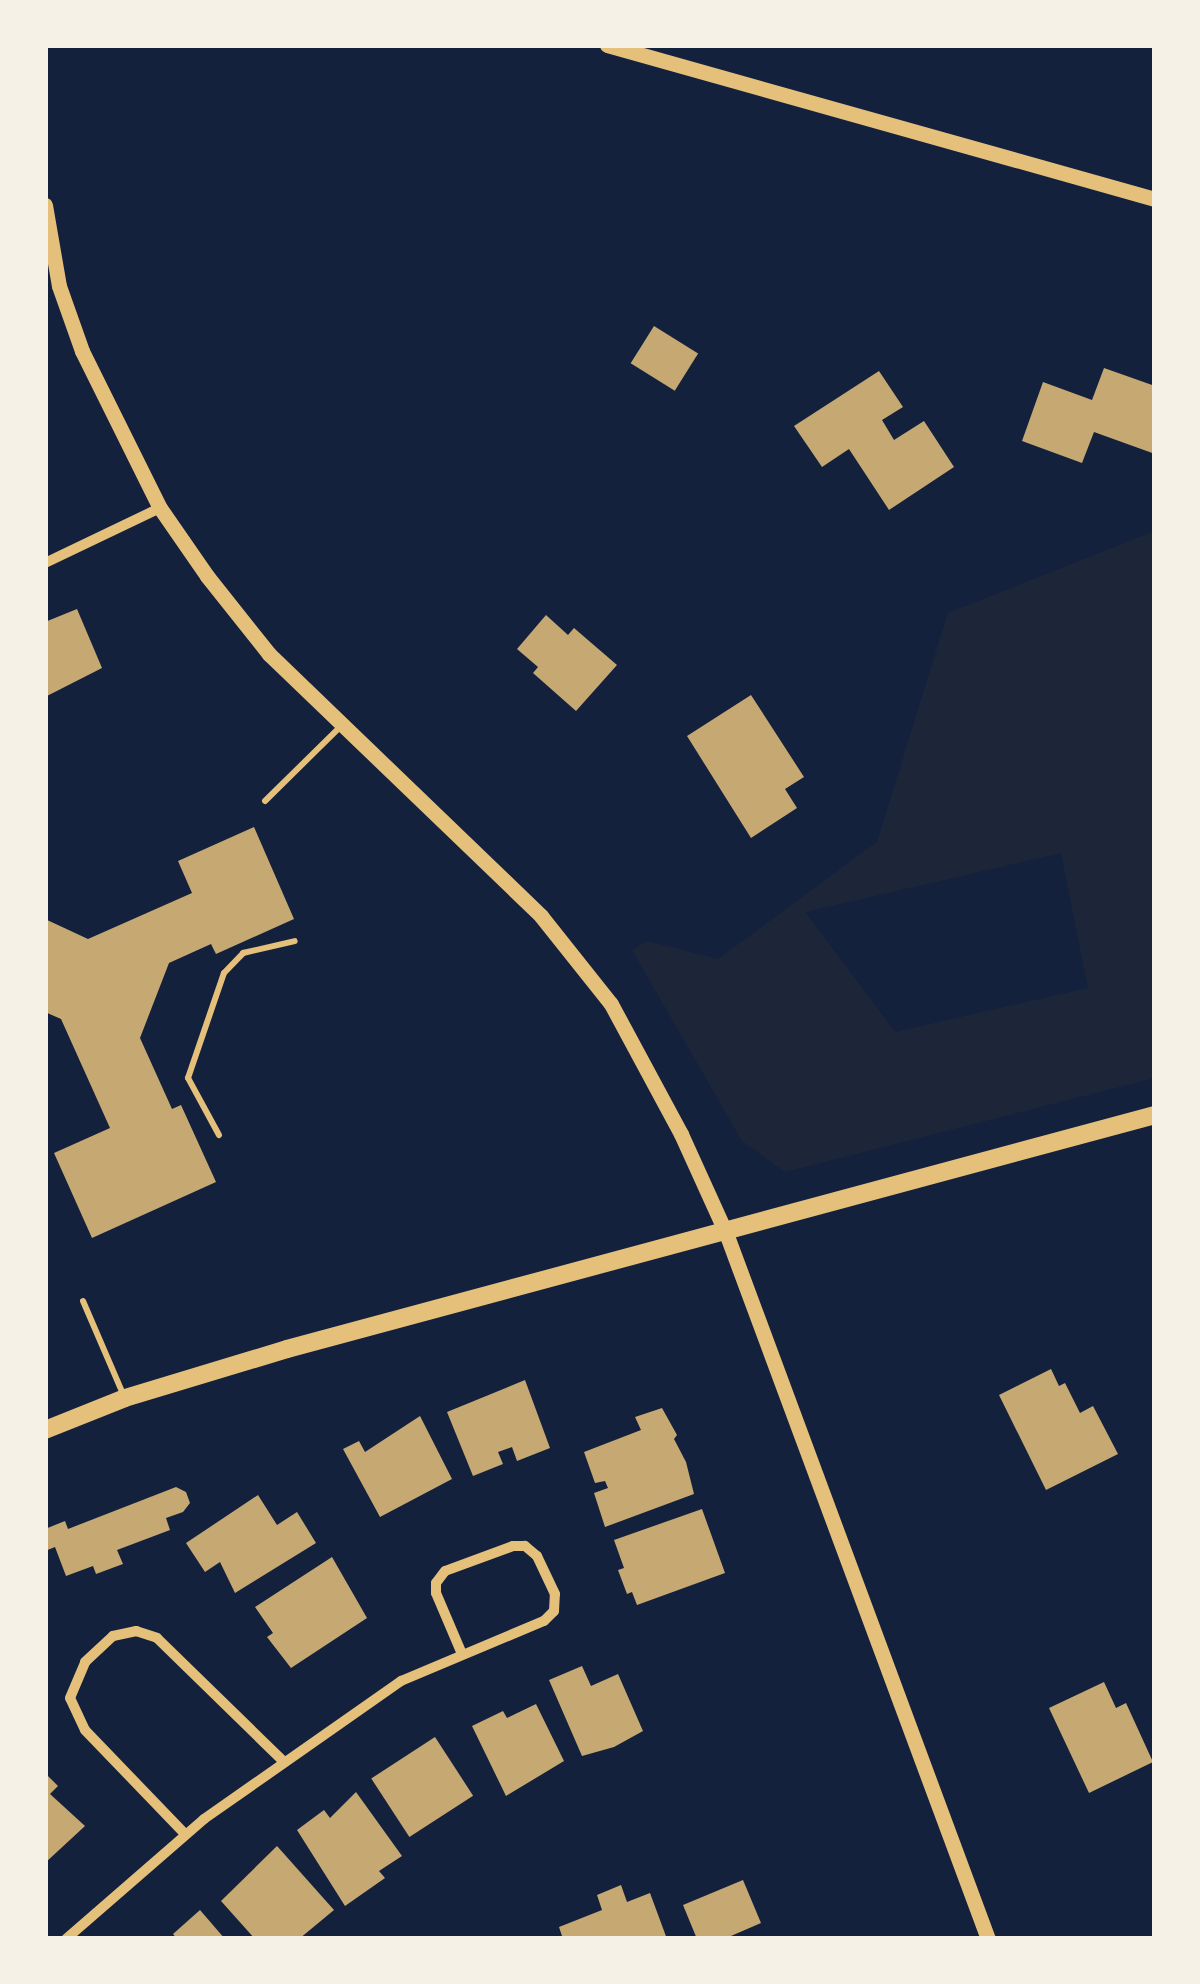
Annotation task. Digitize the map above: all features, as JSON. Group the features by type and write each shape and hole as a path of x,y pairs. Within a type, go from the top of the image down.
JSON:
{"main road":[{"path":"45,1430 125,1398 287,1349 1155,1115"}],"street":[{"path":"610,45 1155,199"},
{"path":"45,205 59,286 82,351 160,508 269,654 541,916 611,1004 681,1134 726,1233 988,1939"},
{"path":"45,563 160,508"},
{"path":"66,1939 185,1834 283,1761 402,1681 544,1621 554,1611 555,1594 537,1556 525,1546 513,1546 445,1572 436,1583 436,1593 462,1654"},
{"path":"185,1834 85,1730 70,1698 85,1662 113,1636 136,1631 157,1638 283,1761"}],"lane":[{"path":"266,802 341,726"},
{"path":"220,1135 188,1078 224,973 243,953 295,941"},
{"path":"83,1301 125,1398"}],"shaded area":[{"path":"1155,531 1155,1078 785,1172 742,1141 632,950 647,941 718,959 877,842 948,613","holes":["1061,853 1088,988 895,1032 805,912"]}],"building":[{"path":"654,326 698,354 675,391 631,363"},
{"path":"1104,368 1155,386 1155,454 1094,432 1082,463 1022,441 1043,382 1092,400"},
{"path":"879,371 903,407 882,420 894,440 924,421 954,467 889,510 849,449 822,467 794,426"},
{"path":"77,609 102,668 45,697 45,622"},
{"path":"546,615 568,635 574,628 617,665 576,711 533,673 538,667 517,649"},
{"path":"751,695 804,777 785,789 797,808 751,838 687,736"},
{"path":"254,827 294,919 216,954 211,944 169,963 140,1038 172,1109 181,1105 216,1182 92,1238 54,1153 110,1128 61,1019 45,1012 45,919 88,939 192,893 178,861"},
{"path":"1051,1369 1059,1386 1065,1383 1080,1413 1093,1406 1118,1454 1046,1490 999,1395"},
{"path":"525,1380 550,1448 517,1461 512,1447 498,1452 503,1464 473,1476 447,1412"},
{"path":"662,1408 677,1435 674,1439 686,1462 694,1494 605,1527 594,1493 608,1488 605,1481 595,1483 584,1452 641,1430 635,1417"},
{"path":"420,1416 452,1479 380,1517 343,1449 359,1441 365,1452"},
{"path":"176,1487 186,1492 190,1503 183,1512 166,1518 170,1530 117,1550 123,1564 96,1574 93,1566 66,1576 55,1547 45,1551 45,1529 65,1521 68,1529"},
{"path":"258,1495 277,1525 297,1512 316,1543 235,1593 220,1562 205,1572 186,1543"},
{"path":"702,1509 725,1573 637,1605 632,1592 627,1594 618,1570 624,1568 614,1540"},
{"path":"332,1557 367,1618 291,1668 267,1637 273,1633 255,1607"},
{"path":"582,1666 591,1686 618,1674 643,1731 614,1747 582,1756 549,1680"},
{"path":"1104,1682 1116,1708 1126,1703 1153,1762 1089,1793 1049,1708"},
{"path":"536,1704 564,1761 506,1796 472,1726 503,1711 507,1718"},
{"path":"435,1737 473,1796 409,1837 371,1778"},
{"path":"45,1773 58,1786 50,1794 85,1826 45,1863"},
{"path":"356,1792 402,1856 379,1871 385,1878 345,1906 297,1830 324,1810 330,1818"},
{"path":"277,1846 334,1910 299,1939 255,1939 221,1901"},
{"path":"743,1880 761,1923 724,1939 697,1939 683,1905"},
{"path":"621,1885 627,1902 650,1893 667,1939 563,1939 559,1927 602,1910 597,1895"},
{"path":"200,1910 225,1939 177,1939 173,1934"}]}
